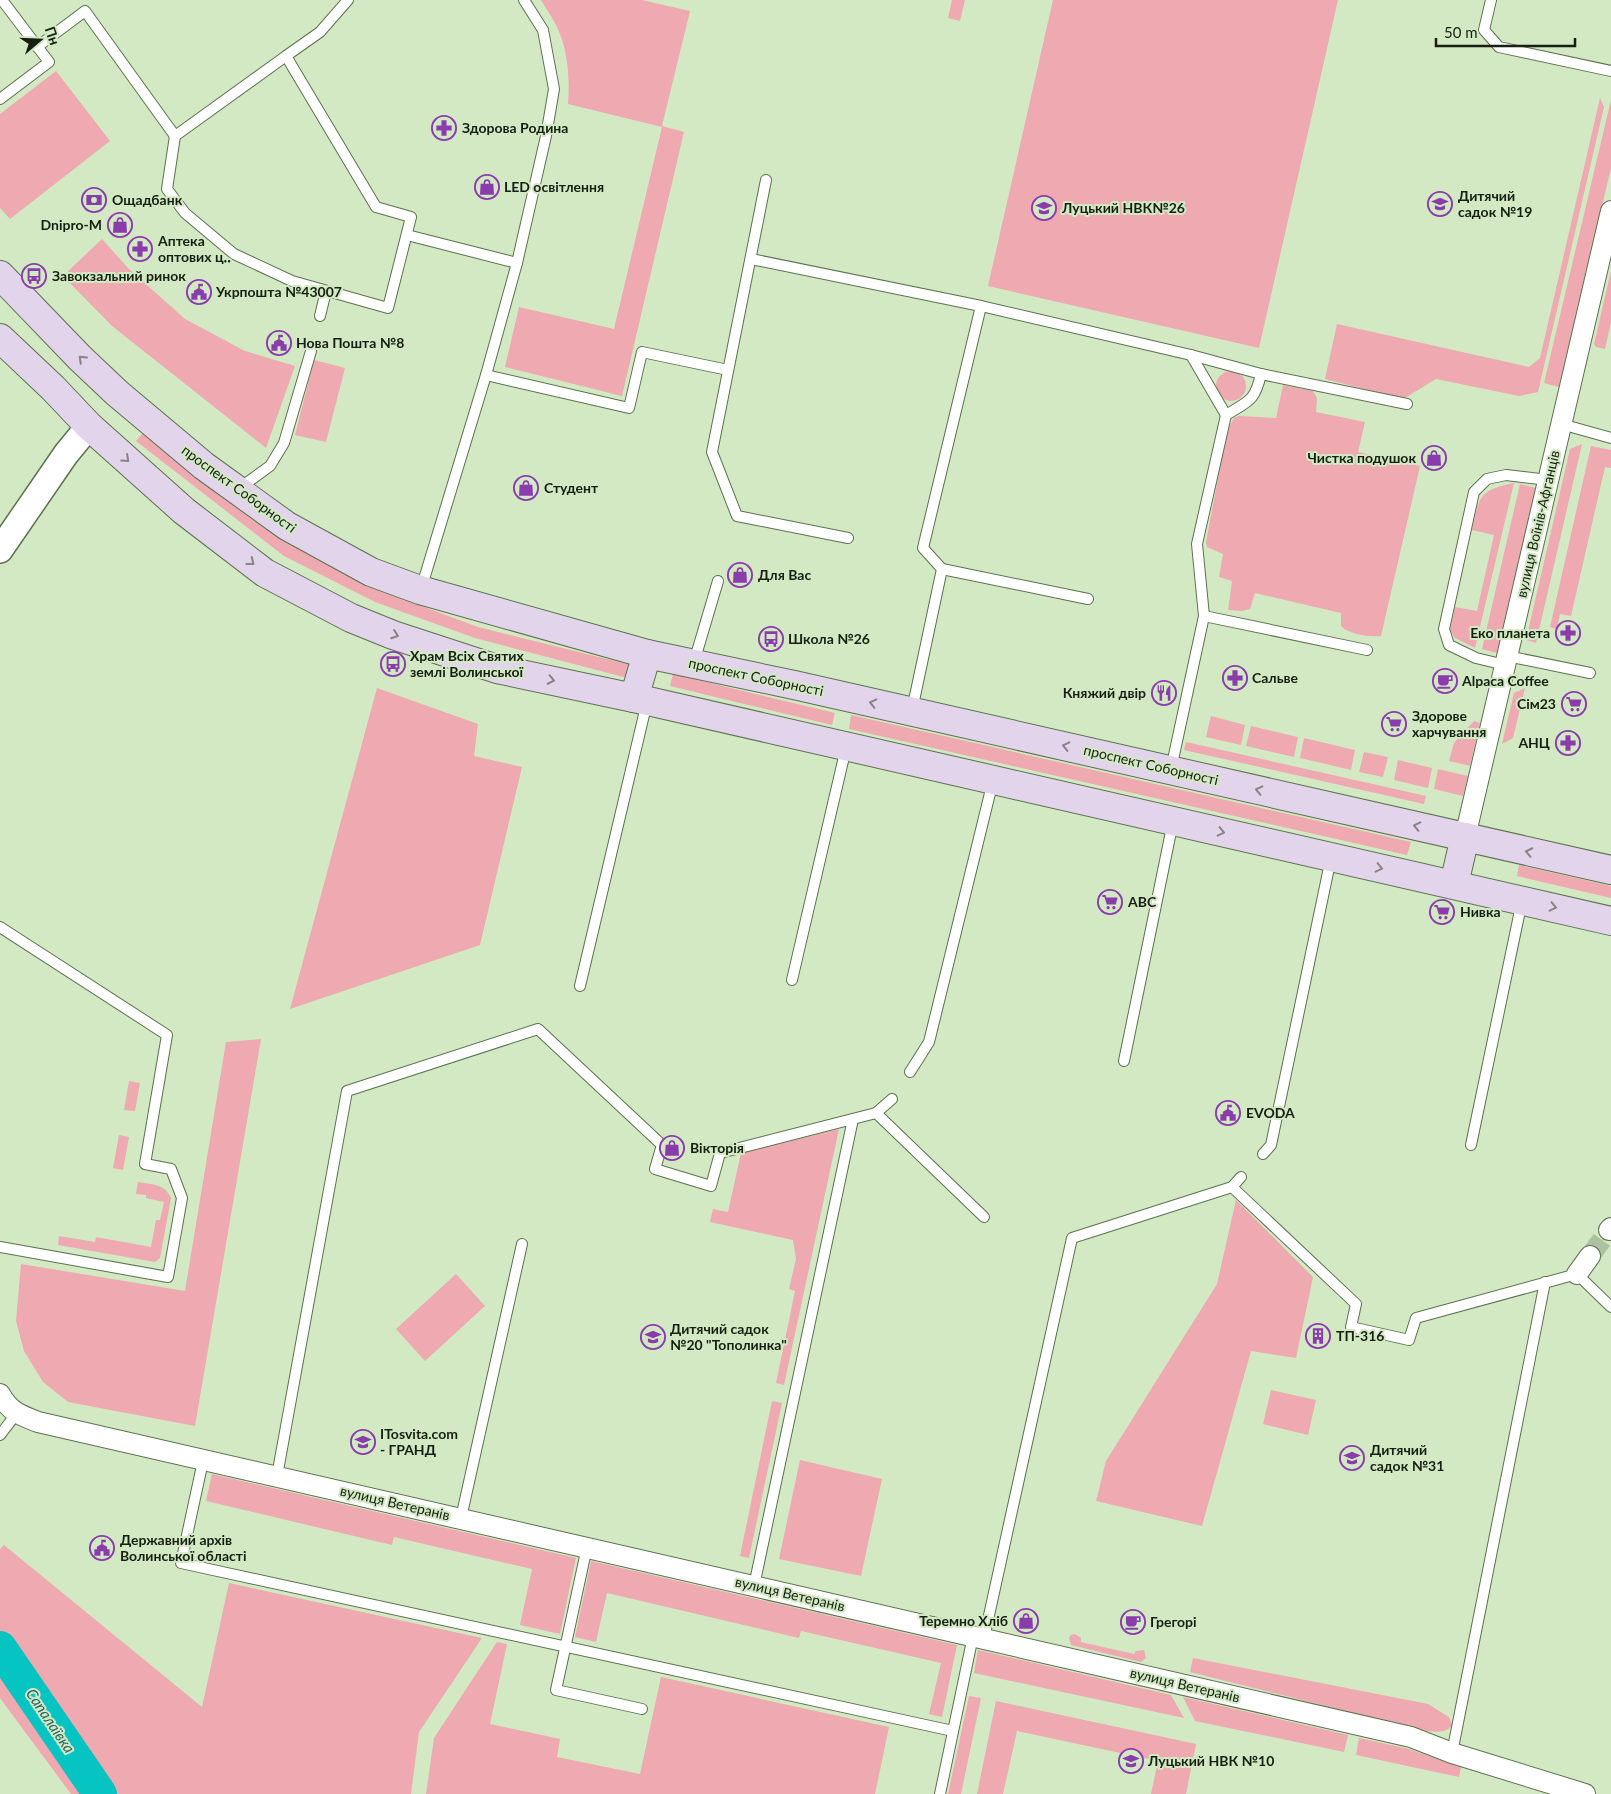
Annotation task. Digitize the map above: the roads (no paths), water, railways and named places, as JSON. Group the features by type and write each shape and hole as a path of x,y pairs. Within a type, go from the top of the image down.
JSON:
{"main road":[{"name":"проспект Соборності","path":"0,275 80,358 117,393 204,466 287,526 371,572 420,590 647,654 912,711 1611,870"},
{"path":"0,338 53,388 89,426 184,511 264,573 351,618 393,635 497,669 1611,920"},
{"path":"89,426 117,393"},
{"path":"641,700 647,654"},
{"path":"1454,884 1465,837"}],"street":[{"name":"вулиця Воїнів-Афганців","path":"1465,837 1611,211"},
{"path":"0,550 66,454 89,426"},
{"path":"1576,1274 1590,1256"},
{"path":"0,1394 6,1404 16,1414"},
{"name":"вулиця Ветеранів","path":"16,1414 38,1422 203,1461 461,1518 1411,1737 1452,1753 1585,1794"}],"lane":[{"path":"0,99 49,62 2,0"},
{"path":"286,56 376,207 411,217 388,308 292,281 234,254 185,213 166,189 175,136 286,56 320,32 348,0"},
{"path":"420,590 486,376 517,263 546,136 554,89 542,30 524,0"},
{"path":"1490,0 1484,30 1499,47 1611,71"},
{"path":"37,46 85,11 175,136"},
{"path":"766,180 712,452 737,516 848,538"},
{"path":"407,235 517,263"},
{"path":"750,259 981,306 1191,355 1260,374 1406,404"},
{"path":"320,316 326,291"},
{"path":"981,306 923,548 942,569 1088,599"},
{"path":"237,490 270,466 284,443 311,351"},
{"path":"486,376 629,408 642,352 728,370"},
{"path":"1171,770 1204,616 1197,544 1226,415 1191,355"},
{"path":"1226,415 1251,399 1257,390 1260,374"},
{"path":"1561,424 1611,438"},
{"path":"1548,480 1506,475 1487,479 1474,492 1444,629 1449,645 1476,658 1590,673"},
{"path":"912,711 942,569"},
{"path":"693,664 718,581"},
{"path":"1204,616 1367,650"},
{"path":"580,986 641,700"},
{"path":"792,980 846,747"},
{"path":"910,1072 929,1042 994,780"},
{"path":"1124,1061 1173,821"},
{"path":"1263,1154 1270,1145 1332,857"},
{"path":"1472,1145 1522,900"},
{"path":"0,927 167,1035 145,1164 171,1168 182,1198 168,1277 0,1247"},
{"path":"277,1476 348,1091 538,1029 662,1145 655,1169 711,1186 720,1153 876,1113 892,1099"},
{"path":"876,1113 984,1217"},
{"path":"754,1586 853,1119"},
{"path":"940,1794 953,1731 979,1637 1072,1238 1232,1186 1240,1177"},
{"path":"1232,1186 1356,1304 1351,1327 1409,1340 1416,1318 1576,1274 1611,1307"},
{"path":"461,1518 522,1244"},
{"path":"1452,1753 1545,1282"},
{"path":"0,1435 16,1414"},
{"path":"203,1461 181,1563 953,1731"},
{"path":"587,1547 556,1690 642,1709"}],"waterway":[{"name":"Сапалаївка","path":"0,1648 100,1794"}],"tunnel":[{"path":"1590,1256 1609,1230"}],"place":[{"name":"Здорова Родина","path":"444,128"},
{"name":"LED освітлення","path":"487,187"},
{"name":"Ощадбанк","path":"94,200"},
{"name":"Дитячий садок №19","path":"1440,204"},
{"name":"Луцький НВК№26","path":"1044,208"},
{"name":"Dnipro-M","path":"120,225"},
{"name":"Аптека оптових ц‥","path":"140,249"},
{"name":"Завокзальний ринок","path":"34,276"},
{"name":"Укрпошта №43007","path":"199,292"},
{"name":"Нова Пошта №8","path":"279,343"},
{"name":"Чистка подушок","path":"1434,458"},
{"name":"Студент","path":"526,488"},
{"name":"Для Вас","path":"740,575"},
{"name":"Еко планета","path":"1568,633"},
{"name":"Школа №26","path":"771,639"},
{"name":"Храм Всіх Святих землі Волинської","path":"393,664"},
{"name":"Сальве","path":"1235,678"},
{"name":"Alpaca Coffee","path":"1445,681"},
{"name":"Княжий двір","path":"1164,693"},
{"name":"Сім23","path":"1574,704"},
{"name":"Здорове харчування","path":"1394,724"},
{"name":"АНЦ","path":"1568,743"},
{"name":"АВС","path":"1110,902"},
{"name":"Нивка","path":"1442,912"},
{"name":"EVODA","path":"1228,1113"},
{"name":"Вікторія","path":"672,1148"},
{"name":"ТП-316","path":"1318,1336"},
{"name":"Дитячий садок №20 \"Тополинка\"","path":"653,1337"},
{"name":"ITosvita.com - ГРАНД","path":"363,1442"},
{"name":"Дитячий садок №31","path":"1352,1458"},
{"name":"Державний архів Волинської області","path":"102,1548"},
{"name":"Теремно Хліб","path":"1026,1621"},
{"name":"Грегорі","path":"1133,1622"},
{"name":"Луцький НВК №10","path":"1131,1761"}]}
